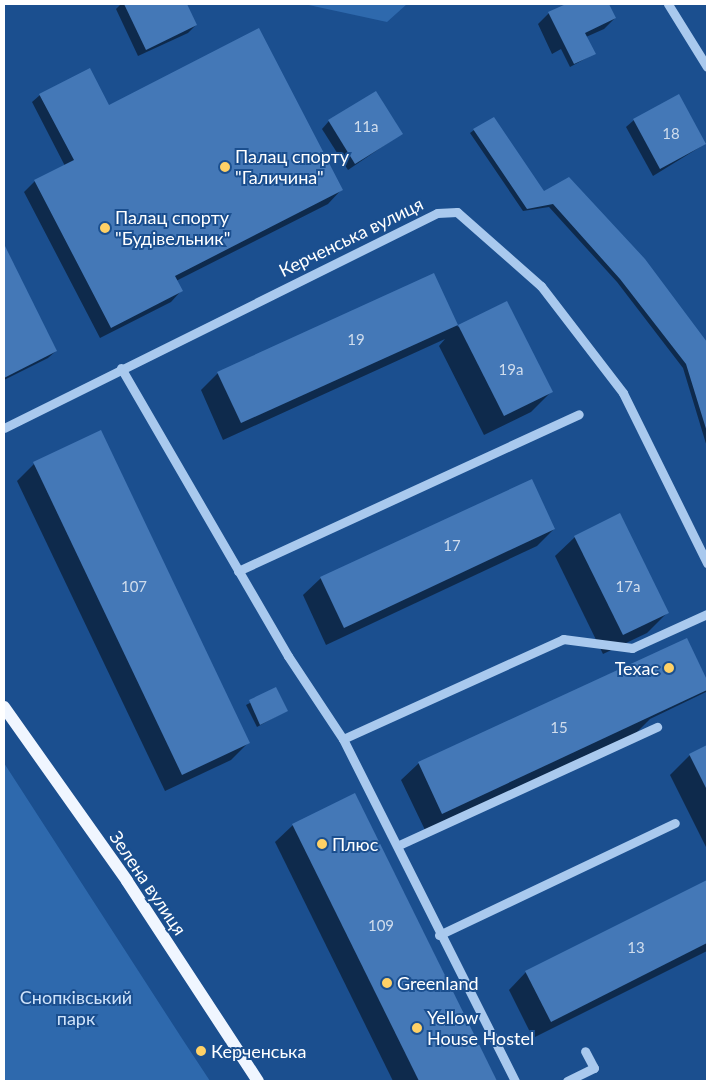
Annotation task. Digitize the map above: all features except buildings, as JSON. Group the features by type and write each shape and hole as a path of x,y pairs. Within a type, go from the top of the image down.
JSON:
{"main road":[{"name":"Зелена вулиця","path":"4,707 128,881 258,1081"}],"street":[{"path":"668,4 707,67"},
{"name":"Керченська вулиця","path":"4,428 121,368 437,213 457,212 541,286 623,393 707,564"},
{"path":"121,368 288,656 343,739 399,845 439,934 515,1081"},
{"path":"238,571 579,414"},
{"path":"343,739 563,639 632,648 707,614"},
{"path":"399,845 657,727"},
{"path":"439,934 675,822"},
{"path":"567,1081 594,1068 586,1051"}],"green space":[{"path":"304,4 407,4 387,22"},
{"name":"Снопківський парк","path":"4,763 181,1037 210,1081 4,1081"}],"place":[{"name":"Палац спорту \"Галичина\"","path":"225,167"},
{"name":"Палац спорту \"Будівельник\"","path":"105,228"},
{"name":"Техас","path":"669,668"},
{"name":"Плюс","path":"322,844"},
{"name":"Greenland","path":"387,983"},
{"name":"Yellow House Hostel","path":"417,1028"},
{"name":"Керченська","path":"201,1051"}]}
